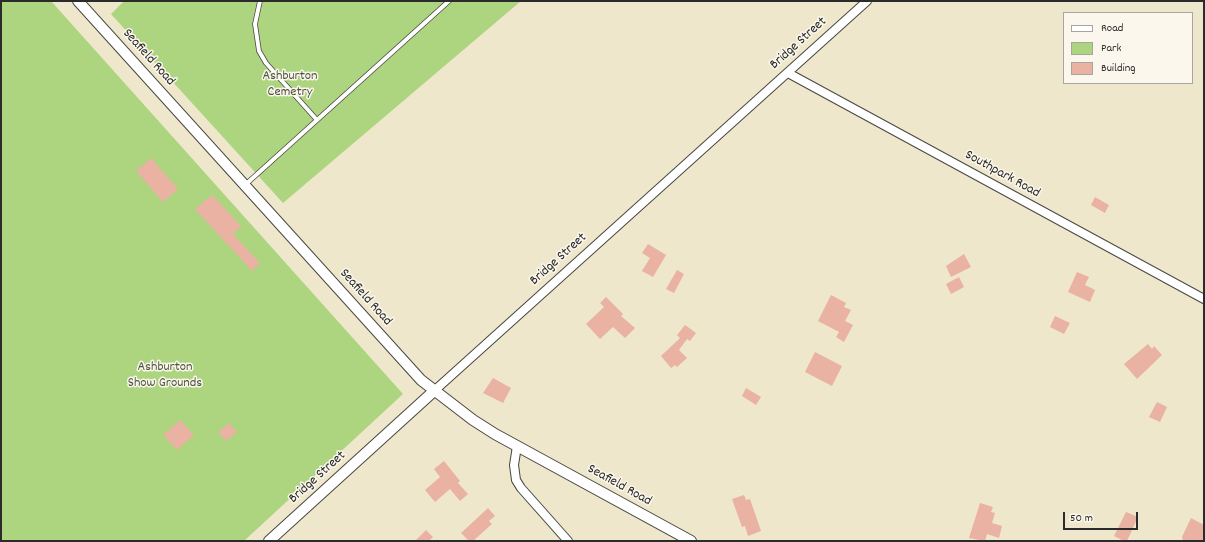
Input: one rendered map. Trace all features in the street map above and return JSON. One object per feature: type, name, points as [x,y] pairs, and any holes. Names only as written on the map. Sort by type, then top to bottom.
[{"type":"street","name":"Seafield Road","points":[[78,1],[410,370],[434,391],[473,420],[517,446],[691,541]]},
{"type":"street","name":"Bridge Street","points":[[269,541],[867,1]]},
{"type":"street","name":"Southpark Road","points":[[788,73],[1204,299]]},
{"type":"street","points":[[517,446],[514,465],[516,480],[521,488],[568,541]]},
{"type":"lane","points":[[260,1],[255,24],[259,51],[266,63],[317,120]]},
{"type":"lane","points":[[244,185],[449,1]]},
{"type":"green space","name":"Ashburton Show Grounds","points":[[1,1],[51,1],[403,394],[244,541],[1,541]]},
{"type":"green space","name":"Ashburton Cemetry","points":[[124,1],[521,1],[283,203],[111,14]]},
{"type":"building","points":[[151,158],[178,189],[163,202],[136,171]]},
{"type":"building","points":[[212,195],[241,226],[233,234],[260,263],[252,271],[195,209]]},
{"type":"building","points":[[1095,197],[1109,205],[1105,213],[1091,205]]},
{"type":"building","points":[[648,244],[666,255],[653,277],[642,271],[650,258],[642,253]]},
{"type":"building","points":[[964,254],[971,267],[951,277],[946,266]]},
{"type":"building","points":[[677,270],[684,274],[674,293],[666,289]]},
{"type":"building","points":[[1077,272],[1089,277],[1085,285],[1095,290],[1090,302],[1068,292]]},
{"type":"building","points":[[959,277],[964,287],[951,294],[946,284]]},
{"type":"building","points":[[831,295],[846,303],[844,307],[851,310],[845,321],[853,325],[844,342],[836,337],[839,332],[818,321]]},
{"type":"building","points":[[606,297],[623,314],[621,316],[635,328],[625,338],[613,327],[600,339],[586,324],[604,307],[600,303]]},
{"type":"building","points":[[1055,316],[1070,323],[1064,334],[1050,327]]},
{"type":"building","points":[[685,325],[696,333],[690,341],[687,339],[679,350],[687,358],[677,367],[675,365],[671,368],[661,356],[680,338],[677,335]]},
{"type":"building","points":[[1148,344],[1152,349],[1154,346],[1162,355],[1137,379],[1124,364]]},
{"type":"building","points":[[815,352],[842,366],[832,386],[805,372]]},
{"type":"building","points":[[493,378],[511,388],[503,403],[483,393]]},
{"type":"building","points":[[746,388],[761,397],[756,405],[742,396]]},
{"type":"building","points":[[1157,402],[1167,407],[1160,422],[1149,417]]},
{"type":"building","points":[[180,420],[194,435],[177,450],[163,435]]},
{"type":"building","points":[[229,423],[237,432],[226,441],[218,432]]},
{"type":"building","points":[[444,461],[460,481],[458,483],[468,494],[460,501],[450,489],[435,502],[425,490],[440,477],[434,469]]},
{"type":"building","points":[[744,495],[746,500],[750,499],[761,531],[748,536],[745,526],[742,527],[732,499]]},
{"type":"building","points":[[980,503],[993,507],[991,512],[995,513],[992,523],[1002,526],[999,538],[987,534],[985,541],[969,538]]},
{"type":"building","points":[[488,508],[495,516],[489,521],[492,524],[473,541],[469,541],[461,533]]},
{"type":"building","points":[[1126,512],[1138,517],[1127,541],[1124,541],[1114,536]]},
{"type":"building","points":[[1191,518],[1204,525],[1204,537],[1202,541],[1183,541],[1182,537]]},
{"type":"building","points":[[426,530],[433,537],[429,541],[415,541]]}]
